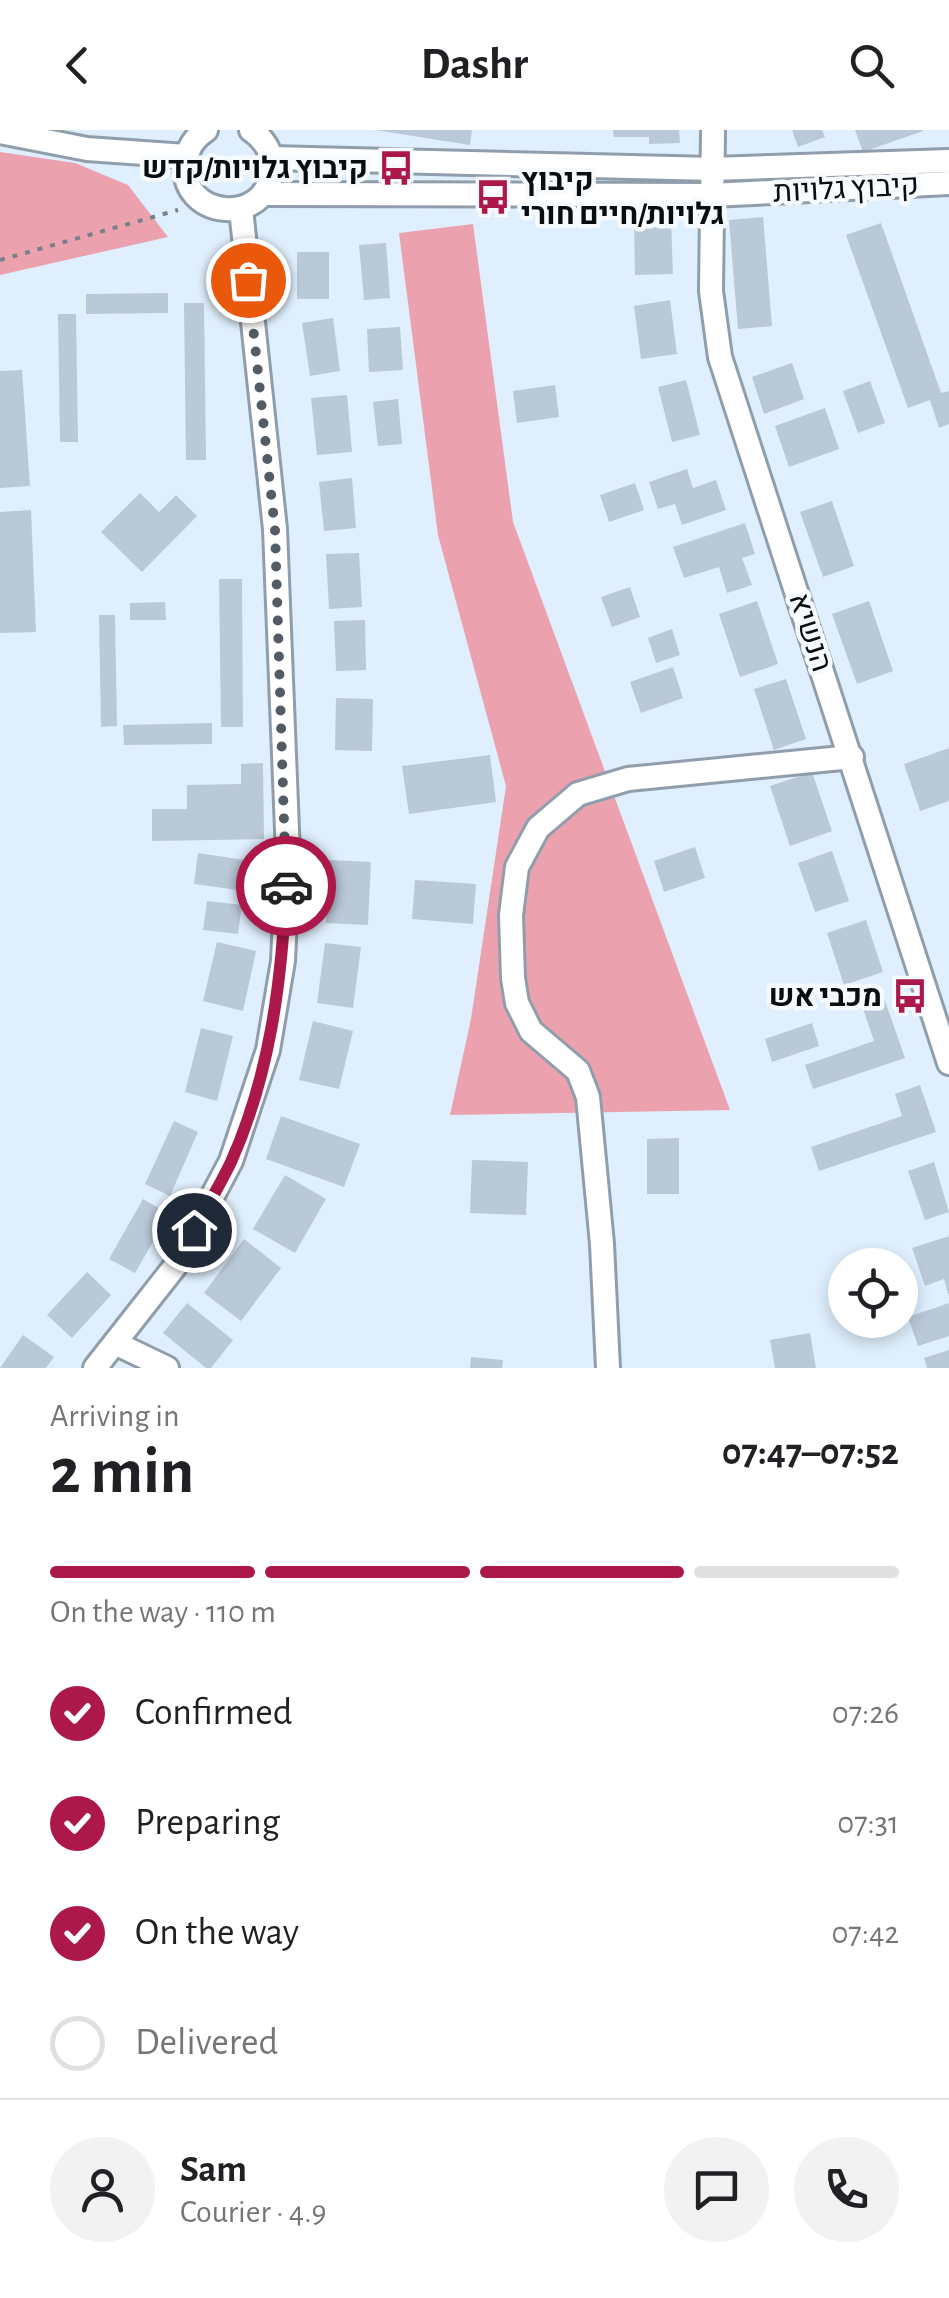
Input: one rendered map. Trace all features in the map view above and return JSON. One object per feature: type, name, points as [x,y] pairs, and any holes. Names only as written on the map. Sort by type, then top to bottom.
[{"type":"street","points":[[206,130],[191,144],[186,156],[187,182],[203,203],[215,209],[241,209],[263,194],[272,170],[271,158],[266,146],[250,130]]},
{"type":"street","name":"הנשיא","points":[[713,130],[711,291],[720,358],[949,1063]]},
{"type":"street","points":[[0,132],[87,149],[186,156]]},
{"type":"street","name":"קיבוץ גלויות","points":[[271,158],[712,169],[949,161]]},
{"type":"street","name":"קיבוץ גלויות","points":[[263,194],[712,195],[949,183]]},
{"type":"street","points":[[95,1368],[176,1265],[231,1161],[268,1050],[283,961],[288,855],[275,530],[241,209]]},
{"type":"street","points":[[608,1368],[602,1244],[588,1097],[578,1070],[531,1032],[517,1003],[512,978],[511,915],[517,867],[538,828],[578,794],[628,780],[852,756]]},
{"type":"street","points":[[114,1343],[167,1368]]},
{"type":"path","points":[[0,260],[203,203]]},
{"type":"shaded area","points":[[0,152],[75,163],[128,185],[168,237],[0,275]]},
{"type":"shaded area","points":[[473,224],[513,522],[730,1110],[450,1115],[471,1019],[506,786],[438,535],[399,233]]},
{"type":"building","points":[[375,130],[472,130],[470,145]]},
{"type":"building","points":[[613,130],[679,130],[680,143],[649,144],[649,137],[614,137]]},
{"type":"building","points":[[792,130],[822,130],[825,137],[798,147]]},
{"type":"building","points":[[855,130],[923,130],[923,131],[863,152]]},
{"type":"building","points":[[763,217],[772,326],[738,329],[729,220]]},
{"type":"building","points":[[671,221],[673,274],[635,275],[634,222]]},
{"type":"building","points":[[881,223],[941,393],[949,391],[949,424],[939,428],[930,400],[908,408],[846,235]]},
{"type":"building","points":[[386,243],[390,298],[364,300],[359,245]]},
{"type":"building","points":[[297,252],[329,252],[329,299],[297,299]]},
{"type":"building","points":[[168,293],[168,313],[86,314],[86,294]]},
{"type":"building","points":[[670,300],[677,354],[641,359],[634,306]]},
{"type":"building","points":[[184,303],[204,303],[206,460],[186,460]]},
{"type":"building","points":[[58,314],[76,314],[78,442],[60,442]]},
{"type":"building","points":[[333,318],[340,371],[310,376],[302,323]]},
{"type":"building","points":[[400,327],[403,370],[369,372],[367,329]]},
{"type":"building","points":[[792,363],[804,399],[764,414],[752,377]]},
{"type":"building","points":[[22,370],[30,486],[0,488],[0,371]]},
{"type":"building","points":[[686,380],[700,435],[672,442],[658,387]]},
{"type":"building","points":[[870,381],[885,423],[858,433],[843,391]]},
{"type":"building","points":[[555,385],[559,417],[517,423],[513,391]]},
{"type":"building","points":[[347,395],[352,452],[317,455],[311,398]]},
{"type":"building","points":[[398,399],[402,444],[378,446],[373,402]]},
{"type":"building","points":[[825,408],[839,449],[789,467],[775,426]]},
{"type":"building","points":[[687,469],[693,488],[716,480],[726,510],[682,525],[675,504],[658,509],[649,482]]},
{"type":"building","points":[[352,478],[356,528],[324,531],[319,482]]},
{"type":"building","points":[[635,483],[644,510],[609,522],[600,495]]},
{"type":"building","points":[[140,493],[159,512],[176,495],[197,516],[142,572],[101,532]]},
{"type":"building","points":[[832,501],[854,566],[823,577],[800,512]]},
{"type":"building","points":[[31,510],[36,632],[0,633],[0,512]]},
{"type":"building","points":[[745,523],[755,554],[742,558],[752,585],[727,593],[719,567],[684,578],[673,547]]},
{"type":"building","points":[[359,553],[362,607],[329,609],[326,554]]},
{"type":"building","points":[[219,579],[242,579],[243,727],[221,727]]},
{"type":"building","points":[[630,587],[640,617],[612,627],[601,597]]},
{"type":"building","points":[[757,601],[778,664],[740,677],[719,614]]},
{"type":"building","points":[[869,601],[893,671],[857,684],[832,614]]},
{"type":"building","points":[[165,602],[166,620],[130,620],[130,603]]},
{"type":"building","points":[[99,615],[115,615],[117,726],[101,727]]},
{"type":"building","points":[[365,620],[366,670],[336,671],[334,621]]},
{"type":"building","points":[[672,629],[680,655],[656,663],[648,638]]},
{"type":"building","points":[[673,667],[683,698],[641,713],[630,682]]},
{"type":"building","points":[[786,679],[806,739],[774,750],[754,689]]},
{"type":"building","points":[[336,698],[373,699],[372,751],[335,750]]},
{"type":"building","points":[[212,723],[212,744],[124,745],[123,725]]},
{"type":"building","points":[[949,748],[949,801],[920,811],[904,764]]},
{"type":"building","points":[[490,755],[496,802],[409,814],[402,766]]},
{"type":"building","points":[[263,763],[264,839],[152,841],[152,809],[187,809],[187,785],[241,784],[241,764]]},
{"type":"building","points":[[812,772],[832,831],[790,846],[770,786]]},
{"type":"building","points":[[695,847],[705,878],[664,892],[654,861]]},
{"type":"building","points":[[832,851],[849,901],[815,912],[798,863]]},
{"type":"building","points":[[198,853],[257,862],[252,892],[194,884]]},
{"type":"building","points":[[329,860],[371,862],[368,925],[326,923]]},
{"type":"building","points":[[415,880],[476,884],[473,924],[412,919]]},
{"type":"building","points":[[207,901],[242,905],[238,934],[203,930]]},
{"type":"building","points":[[866,920],[883,972],[844,985],[827,933]]},
{"type":"building","points":[[217,942],[256,951],[243,1011],[203,1001]]},
{"type":"building","points":[[325,943],[361,947],[353,1008],[317,1003]]},
{"type":"building","points":[[883,995],[905,1058],[813,1089],[805,1065],[874,1041],[861,1003]]},
{"type":"building","points":[[313,1021],[353,1031],[339,1089],[299,1080]]},
{"type":"building","points":[[812,1023],[819,1046],[772,1062],[765,1039]]},
{"type":"building","points":[[201,1028],[233,1036],[217,1101],[185,1092]]},
{"type":"building","points":[[920,1085],[936,1132],[819,1171],[811,1147],[902,1116],[895,1094]]},
{"type":"building","points":[[281,1116],[360,1144],[344,1187],[266,1159]]},
{"type":"building","points":[[174,1121],[198,1132],[170,1196],[145,1184]]},
{"type":"building","points":[[679,1138],[679,1194],[647,1194],[647,1139]]},
{"type":"building","points":[[472,1160],[528,1162],[526,1215],[470,1213]]},
{"type":"building","points":[[934,1162],[949,1212],[925,1220],[908,1171]]},
{"type":"building","points":[[285,1175],[326,1199],[295,1253],[253,1229]]},
{"type":"building","points":[[143,1199],[169,1214],[135,1273],[109,1259]]},
{"type":"building","points":[[949,1236],[949,1294],[944,1279],[925,1286],[918,1266],[918,1248],[912,1248]]},
{"type":"building","points":[[244,1239],[281,1268],[241,1321],[204,1293]]},
{"type":"building","points":[[87,1272],[111,1295],[72,1338],[47,1315]]},
{"type":"building","points":[[187,1303],[233,1340],[211,1368],[163,1333]]},
{"type":"building","points":[[949,1303],[949,1336],[918,1346],[918,1314]]},
{"type":"building","points":[[810,1333],[816,1368],[775,1368],[770,1340]]},
{"type":"building","points":[[23,1335],[54,1357],[46,1368],[0,1368]]},
{"type":"building","points":[[949,1350],[949,1368],[927,1368],[924,1358]]},
{"type":"building","points":[[471,1357],[503,1360],[502,1368],[470,1368]]},
{"type":"way so far","points":[[248,280],[275,530],[286,886]]},
{"type":"place","name":"קיבוץ גלויות/קדש","points":[[396,168]]},
{"type":"place","name":"קיבוץ גלויות/חיים חורי","points":[[493,197]]},
{"type":"place","name":"מכבי אש","points":[[910,996]]},
{"type":"route","points":[[194,1230],[231,1161],[268,1050],[283,961],[286,886]]}]
